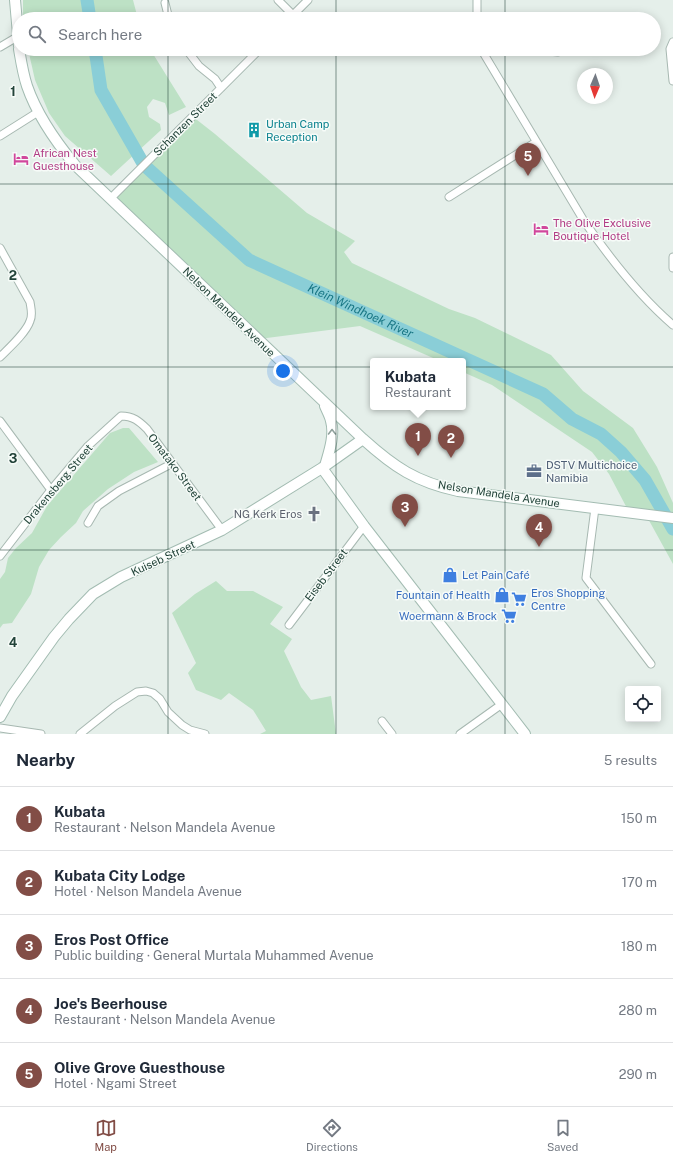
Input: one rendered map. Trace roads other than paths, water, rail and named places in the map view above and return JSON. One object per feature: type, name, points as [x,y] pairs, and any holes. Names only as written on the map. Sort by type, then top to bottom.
[{"type":"main road","name":"Nelson Mandela Avenue","points":[[15,0],[16,12]]},
{"type":"main road","name":"Nelson Mandela Avenue","points":[[21,56],[27,86],[38,112],[63,150],[80,170],[379,454],[406,472],[425,482],[458,491],[673,518]]},
{"type":"main road","points":[[322,400],[332,421],[332,440],[324,467],[364,526],[525,734]]},
{"type":"main road","name":"Kuiseb Street","points":[[0,717],[12,696],[54,637],[93,594],[121,577],[222,530],[324,467],[363,439]]},
{"type":"street","points":[[278,0],[287,12]]},
{"type":"street","points":[[296,12],[308,0]]},
{"type":"street","points":[[477,0],[477,12]]},
{"type":"street","points":[[165,3],[167,12]]},
{"type":"street","points":[[673,42],[670,49],[670,54],[673,81]]},
{"type":"street","points":[[0,47],[12,45]]},
{"type":"street","points":[[191,56],[199,66],[215,79],[221,88]]},
{"type":"street","name":"Schanzen Street","points":[[110,199],[253,56]]},
{"type":"street","points":[[485,56],[594,236],[631,282],[673,325]]},
{"type":"street","points":[[0,136],[38,112]]},
{"type":"street","points":[[449,197],[536,142]]},
{"type":"street","points":[[0,248],[30,302],[32,312],[31,320],[27,327],[0,357]]},
{"type":"street","points":[[673,257],[673,268]]},
{"type":"street","name":"Omatako Street","points":[[121,416],[129,416],[140,421],[222,530]]},
{"type":"street","name":"Drakensberg Street","points":[[0,556],[50,490],[88,446],[121,416]]},
{"type":"street","points":[[0,421],[50,490]]},
{"type":"street","points":[[88,524],[98,506],[119,490],[173,463]]},
{"type":"street","points":[[595,508],[586,578],[651,664]]},
{"type":"street","name":"Eiseb Street","points":[[289,625],[364,526]]},
{"type":"street","points":[[80,734],[97,722],[115,706],[137,692],[146,691],[152,692],[160,699],[168,712],[182,725],[190,730],[205,734]]},
{"type":"street","points":[[460,734],[502,704]]},
{"type":"street","points":[[382,721],[392,734]]},
{"type":"street","points":[[0,728],[41,734]]},
{"type":"waterway","name":"Klein Windhoek River","points":[[87,0],[89,12]]},
{"type":"waterway","name":"Klein Windhoek River","points":[[96,56],[101,90],[144,165],[249,260],[464,358]]},
{"type":"waterway","name":"Klein Windhoek River","points":[[466,359],[543,394],[572,419],[601,434],[621,452],[645,480],[673,529]]},
{"type":"place","name":"Urban Camp Reception","points":[[254,130]]},
{"type":"place","name":"African Nest Guesthouse","points":[[21,159]]},
{"type":"place","name":"Olive Grove Guesthouse","points":[[528,176]]},
{"type":"place","name":"The Olive Exclusive Boutique Hotel","points":[[541,229]]},
{"type":"place","name":"Kubata","points":[[418,456]]},
{"type":"place","name":"Kubata City Lodge","points":[[451,458]]},
{"type":"place","name":"DSTV Multichoice Namibia","points":[[534,471]]},
{"type":"place","name":"NG Kerk Eros","points":[[314,514]]},
{"type":"place","name":"Eros Post Office","points":[[405,527]]},
{"type":"place","name":"Joe's Beerhouse","points":[[539,547]]},
{"type":"place","name":"Let Pain Café","points":[[450,575]]},
{"type":"place","name":"Fountain of Health","points":[[502,595]]},
{"type":"place","name":"Eros Shopping Centre","points":[[519,599]]},
{"type":"place","name":"Woermann & Brock","points":[[509,616]]}]
